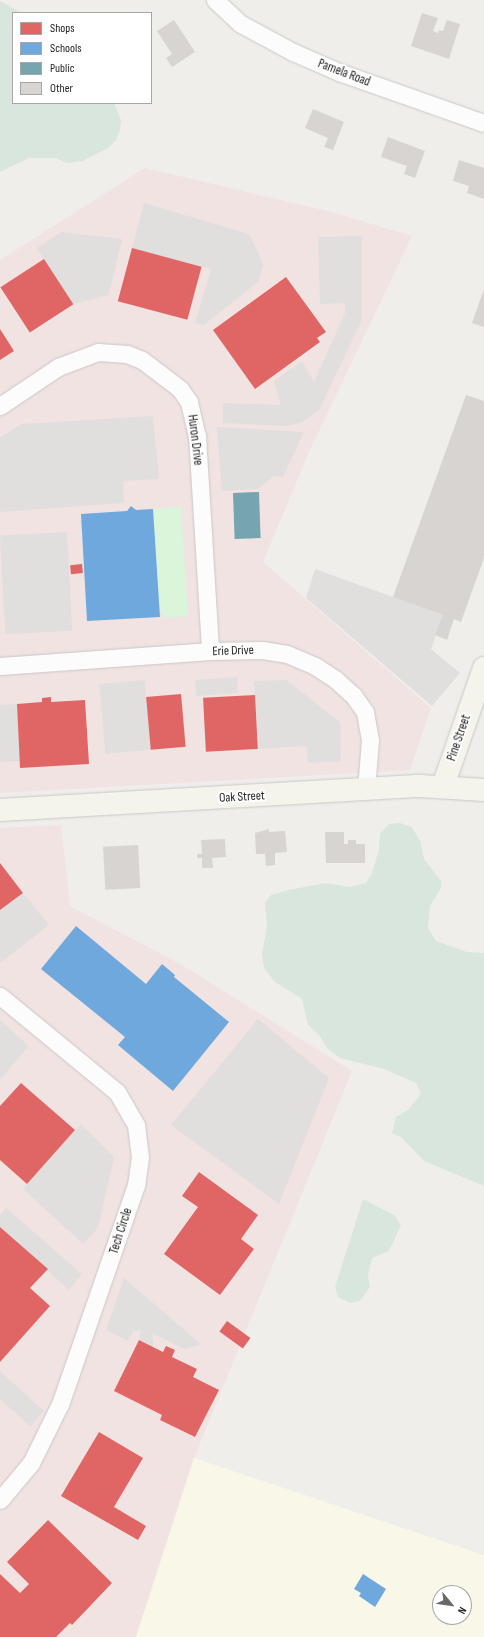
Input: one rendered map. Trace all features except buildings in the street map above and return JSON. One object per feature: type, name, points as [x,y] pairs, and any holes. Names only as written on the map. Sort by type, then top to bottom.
[{"type":"main road","name":"Pine Street","points":[[442,786],[484,668]]},
{"type":"main road","name":"Oak Street","points":[[0,810],[442,786],[484,790]]},
{"type":"street","name":"Pamela Road","points":[[215,0],[228,13],[257,34],[293,52],[353,77],[484,124]]},
{"type":"street","name":"Huron Drive","points":[[0,406],[58,367],[98,352],[127,354],[142,360],[180,389],[189,402],[197,436],[210,651]]},
{"type":"street","name":"Erie Drive","points":[[0,666],[210,651],[262,650],[287,654],[315,666],[345,687],[362,707],[369,721],[370,751],[366,790]]},
{"type":"street","name":"Tech Circle","points":[[0,996],[117,1092],[136,1125],[140,1157],[136,1185],[60,1404],[31,1463],[0,1500]]},
{"type":"shaded area","points":[[0,1],[20,12],[12,12],[12,104],[114,104],[121,120],[120,130],[116,140],[108,148],[83,161],[68,163],[55,158],[29,158],[0,172]]},
{"type":"shaded area","points":[[145,168],[332,212],[412,236],[309,452],[263,562],[431,708],[410,770],[0,793],[0,260]]},
{"type":"shaded area","points":[[144,203],[249,234],[263,263],[259,281],[204,325],[195,323],[211,269],[132,248]]},
{"type":"shaded area","points":[[62,232],[122,239],[109,295],[73,304],[37,248]]},
{"type":"shaded area","points":[[362,236],[362,320],[319,410],[303,422],[286,426],[223,423],[223,403],[281,405],[274,381],[302,361],[314,382],[345,313],[345,303],[320,304],[318,237]]},
{"type":"shaded area","points":[[153,416],[159,479],[123,481],[124,503],[0,512],[0,437],[22,424]]},
{"type":"shaded area","points":[[217,427],[304,432],[283,477],[274,476],[258,489],[222,491]]},
{"type":"shaded area","points":[[67,532],[72,631],[5,634],[0,536]]},
{"type":"shaded area","points":[[315,569],[443,615],[431,649],[460,673],[432,706],[306,598]]},
{"type":"shaded area","points":[[237,677],[238,693],[196,696],[195,680]]},
{"type":"shaded area","points":[[145,680],[151,750],[105,754],[99,684]]},
{"type":"shaded area","points":[[286,680],[340,722],[341,761],[308,763],[307,746],[258,749],[254,681]]},
{"type":"shaded area","points":[[17,704],[20,761],[0,762],[0,705]]},
{"type":"shaded area","points":[[400,823],[412,827],[420,841],[424,859],[441,881],[441,888],[430,906],[428,928],[436,941],[467,952],[484,953],[484,1186],[424,1161],[402,1138],[392,1133],[396,1117],[408,1110],[421,1094],[416,1083],[384,1069],[340,1058],[327,1048],[319,1035],[308,1025],[302,999],[275,982],[264,968],[262,954],[267,926],[265,902],[271,895],[325,883],[350,887],[366,883],[372,873],[379,850],[380,834],[389,824]]},
{"type":"shaded area","points":[[61,825],[70,906],[182,965],[352,1071],[194,1458],[136,1637],[0,1637],[0,828]]},
{"type":"shaded area","points":[[23,893],[49,925],[0,963],[0,910]]},
{"type":"shaded area","points":[[258,1019],[329,1078],[279,1204],[171,1125]]},
{"type":"shaded area","points":[[0,1020],[29,1046],[0,1080]]},
{"type":"shaded area","points":[[81,1124],[114,1157],[98,1228],[83,1244],[23,1189]]},
{"type":"shaded area","points":[[363,1199],[394,1215],[401,1225],[389,1251],[372,1258],[368,1275],[370,1287],[360,1301],[350,1303],[338,1297],[335,1287]]},
{"type":"shaded area","points":[[6,1208],[82,1274],[69,1290],[0,1227],[0,1215]]},
{"type":"shaded area","points":[[124,1278],[201,1344],[185,1349],[153,1334],[153,1347],[140,1340],[140,1328],[137,1332],[134,1330],[128,1341],[106,1330]]},
{"type":"shaded area","points":[[0,1371],[44,1411],[30,1426],[0,1399]]},
{"type":"shaded area","points":[[194,1458],[484,1555],[484,1637],[136,1637]]},
{"type":"green space","points":[[181,507],[188,616],[163,618],[162,611],[159,611],[153,509]]}]
